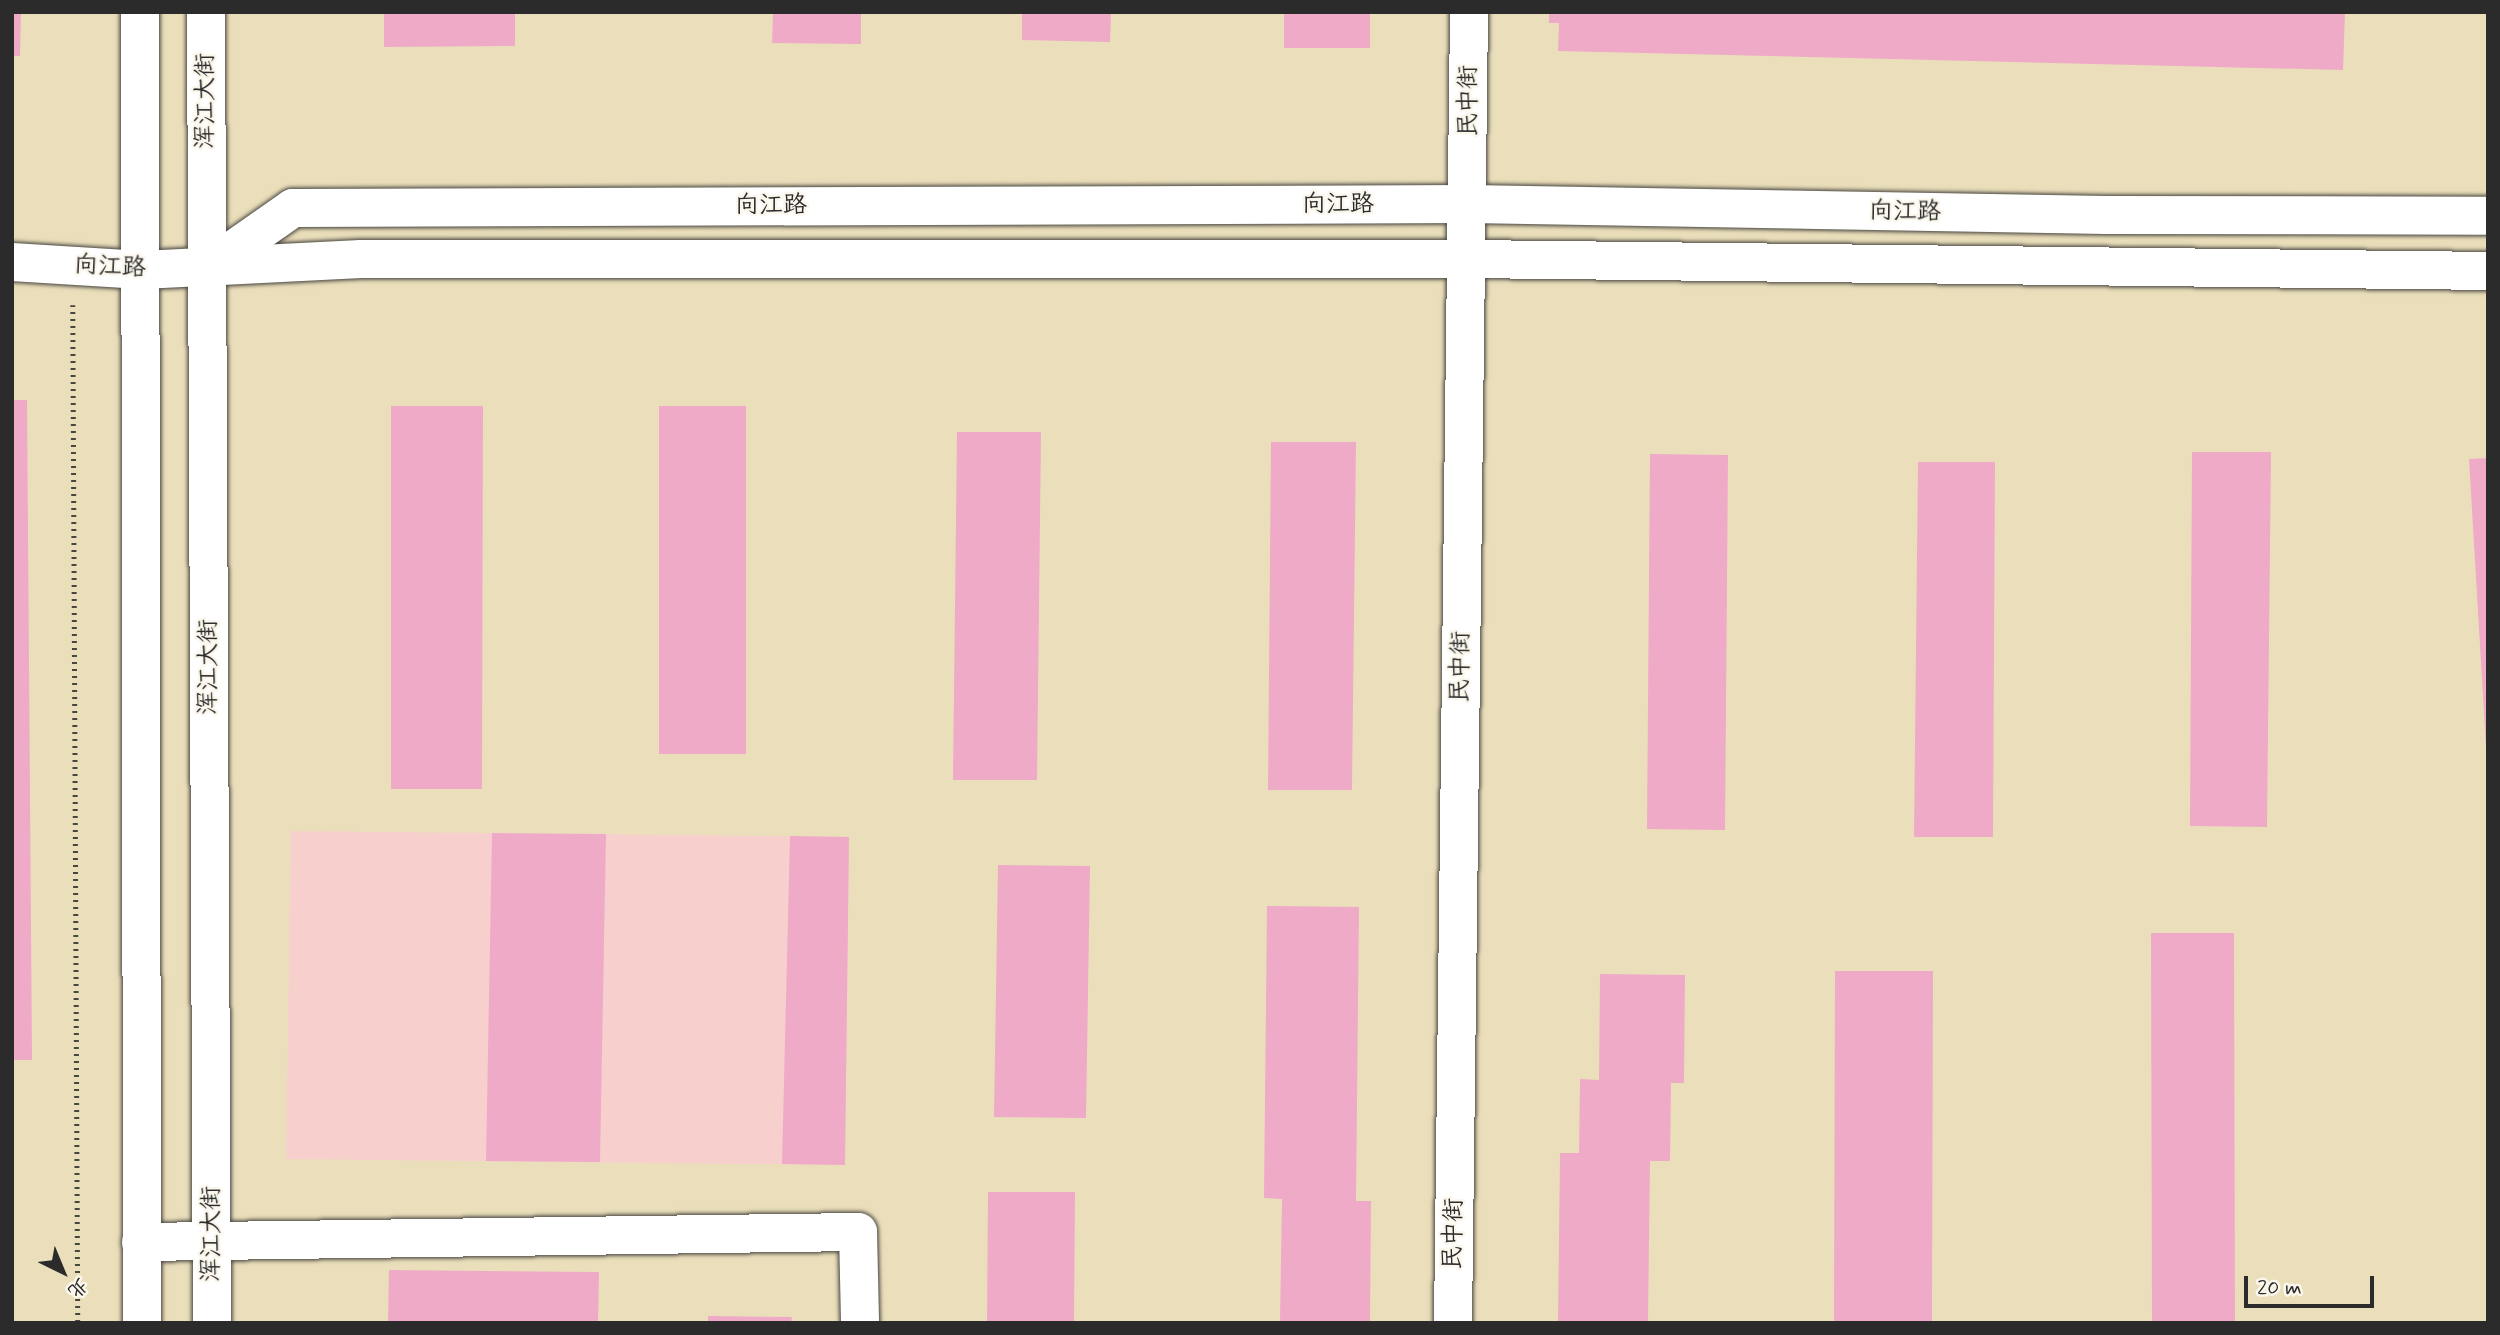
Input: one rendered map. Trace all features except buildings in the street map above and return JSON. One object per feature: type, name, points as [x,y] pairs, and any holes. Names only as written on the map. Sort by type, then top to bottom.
[{"type":"main road","points":[[140,12],[142,1323]]},
{"type":"main road","name":"浑江大街","points":[[206,12],[212,1323]]},
{"type":"main road","name":"民中街","points":[[1452,1323],[1469,204],[1469,12]]},
{"type":"main road","name":"向江路","points":[[207,268],[293,208],[1469,204],[2106,215],[2488,216]]},
{"type":"main road","name":"向江路","points":[[12,262],[142,270],[361,259],[1467,259],[2488,271]]},
{"type":"main road","points":[[141,1242],[858,1232],[860,1323]]},
{"type":"path","points":[[73,266],[78,1323]]},
{"type":"shaded area","points":[[291,831],[849,837],[845,1165],[286,1159]]}]
